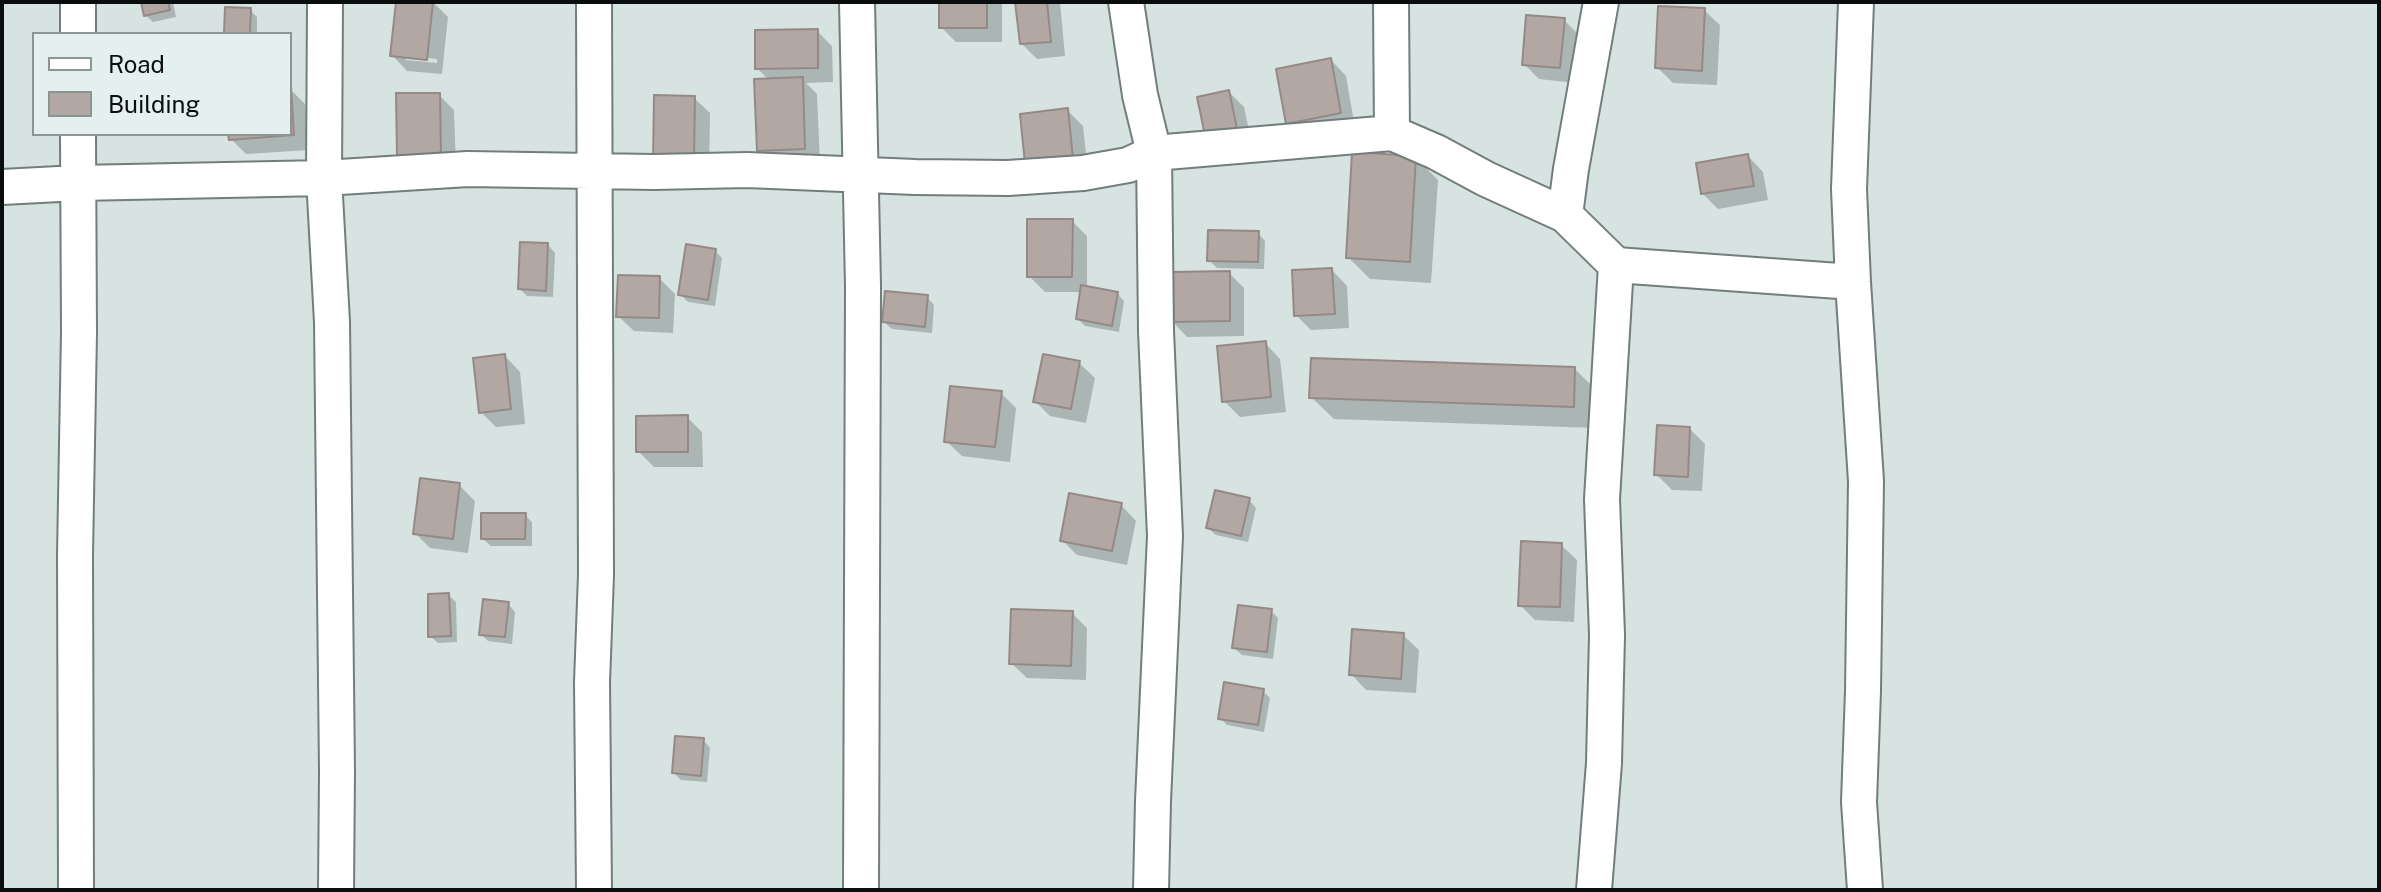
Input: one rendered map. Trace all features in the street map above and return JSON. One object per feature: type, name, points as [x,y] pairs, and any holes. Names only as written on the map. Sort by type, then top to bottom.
[{"type":"street","points":[[78,2],[78,32]]},
{"type":"street","points":[[325,2],[324,178],[332,322],[336,890]]},
{"type":"street","points":[[594,2],[594,890]]},
{"type":"street","points":[[857,2],[863,286],[861,890]]},
{"type":"street","points":[[1126,2],[1140,95],[1154,153],[1156,331],[1165,536],[1151,890]]},
{"type":"street","points":[[1391,2],[1392,133]]},
{"type":"street","points":[[1565,215],[1601,2]]},
{"type":"street","points":[[1856,2],[1849,189],[1866,481],[1859,802],[1865,890]]},
{"type":"street","points":[[2,187],[324,178],[468,169],[747,170],[1008,178],[1083,173],[1128,165],[1154,153],[1392,133],[1565,215],[1616,265],[1853,282]]},
{"type":"street","points":[[76,890],[78,136]]},
{"type":"street","points":[[1594,890],[1604,763],[1607,635],[1602,499],[1616,265]]},
{"type":"building","points":[[141,2],[168,2],[170,10],[144,16]]},
{"type":"building","points":[[396,2],[433,2],[427,60],[390,56]]},
{"type":"building","points":[[939,2],[987,2],[987,28],[939,28]]},
{"type":"building","points":[[1015,2],[1047,2],[1051,42],[1020,44]]},
{"type":"building","points":[[1658,6],[1705,8],[1702,71],[1655,68]]},
{"type":"building","points":[[225,7],[251,8],[250,32],[224,32]]},
{"type":"building","points":[[1526,15],[1565,18],[1560,68],[1522,65]]},
{"type":"building","points":[[818,29],[818,68],[755,69],[755,30]]},
{"type":"building","points":[[1331,58],[1341,113],[1286,124],[1276,69]]},
{"type":"building","points":[[803,77],[805,149],[757,151],[754,79]]},
{"type":"building","points":[[1229,90],[1239,138],[1207,145],[1197,97]]},
{"type":"building","points":[[396,93],[440,93],[441,155],[397,156]]},
{"type":"building","points":[[654,95],[695,96],[694,163],[653,162]]},
{"type":"building","points":[[1068,108],[1073,159],[1025,164],[1020,114]]},
{"type":"building","points":[[228,136],[281,136],[229,140]]},
{"type":"building","points":[[1352,152],[1416,156],[1410,262],[1346,258]]},
{"type":"building","points":[[1748,154],[1754,186],[1701,194],[1696,163]]},
{"type":"building","points":[[1027,219],[1073,219],[1072,277],[1027,277]]},
{"type":"building","points":[[1208,230],[1259,231],[1258,262],[1207,261]]},
{"type":"building","points":[[520,242],[548,243],[546,291],[518,289]]},
{"type":"building","points":[[686,244],[716,249],[708,300],[678,295]]},
{"type":"building","points":[[1332,268],[1335,314],[1294,316],[1292,270]]},
{"type":"building","points":[[1230,271],[1230,321],[1170,322],[1170,272]]},
{"type":"building","points":[[618,275],[660,276],[659,318],[616,317]]},
{"type":"building","points":[[1081,285],[1118,292],[1112,326],[1076,319]]},
{"type":"building","points":[[885,291],[928,295],[925,327],[882,322]]},
{"type":"building","points":[[1266,341],[1271,397],[1222,402],[1217,346]]},
{"type":"building","points":[[505,354],[511,409],[479,413],[473,358]]},
{"type":"building","points":[[1043,354],[1080,361],[1071,409],[1033,402]]},
{"type":"building","points":[[1311,358],[1575,367],[1574,407],[1309,398]]},
{"type":"building","points":[[950,386],[1002,391],[995,447],[944,442]]},
{"type":"building","points":[[688,415],[688,452],[636,452],[636,416]]},
{"type":"building","points":[[1657,425],[1690,427],[1688,477],[1654,475]]},
{"type":"building","points":[[420,478],[460,483],[453,539],[413,534]]},
{"type":"building","points":[[1215,490],[1250,498],[1241,536],[1206,528]]},
{"type":"building","points":[[1069,493],[1122,503],[1112,551],[1060,541]]},
{"type":"building","points":[[481,513],[526,513],[525,539],[481,539]]},
{"type":"building","points":[[1521,541],[1562,543],[1560,607],[1518,606]]},
{"type":"building","points":[[449,593],[451,636],[428,637],[428,594]]},
{"type":"building","points":[[483,599],[509,602],[505,637],[479,635]]},
{"type":"building","points":[[1238,605],[1272,609],[1267,652],[1232,648]]},
{"type":"building","points":[[1011,609],[1073,611],[1071,666],[1009,664]]},
{"type":"building","points":[[1352,629],[1404,633],[1401,679],[1349,675]]},
{"type":"building","points":[[1224,682],[1264,689],[1258,725],[1218,719]]},
{"type":"building","points":[[675,736],[704,738],[701,776],[672,773]]}]
